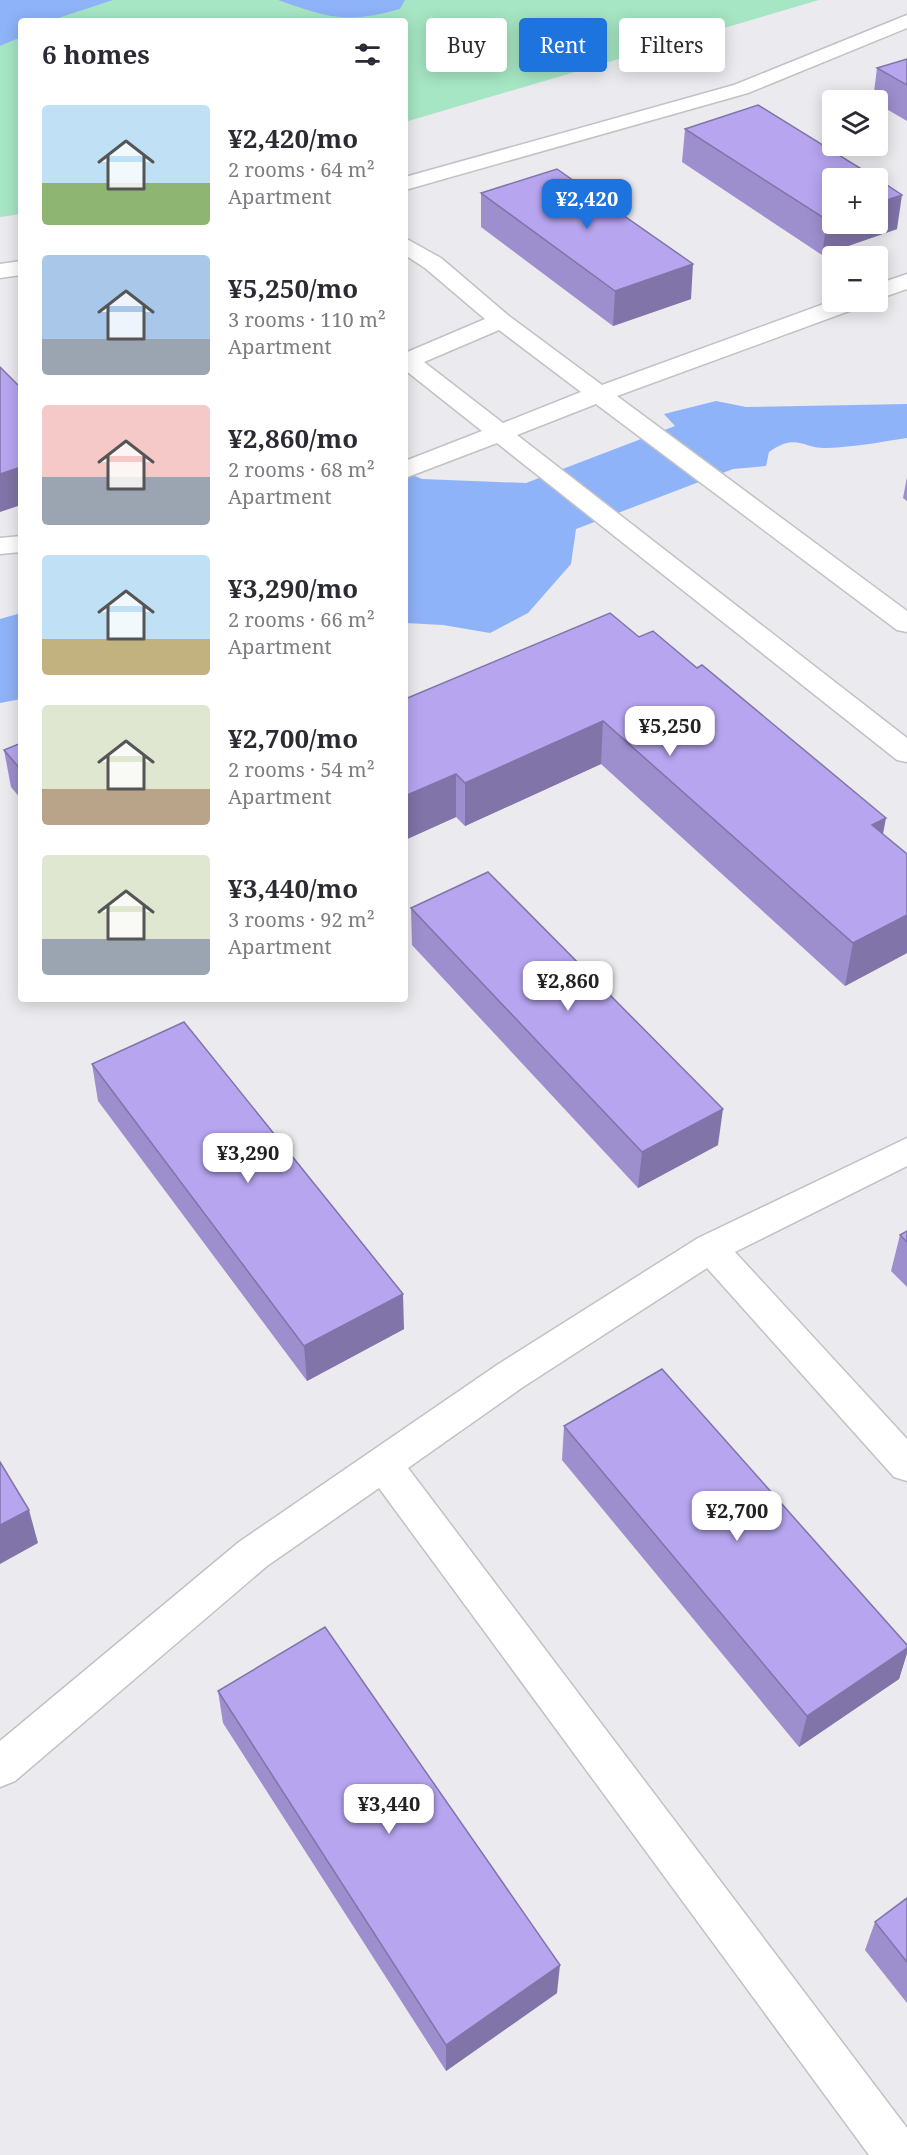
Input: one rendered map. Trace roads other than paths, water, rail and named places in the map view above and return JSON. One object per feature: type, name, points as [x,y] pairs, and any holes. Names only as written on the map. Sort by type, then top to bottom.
[{"type":"street","points":[[408,183],[741,89],[907,21]]},
{"type":"street","points":[[408,247],[433,263],[501,321],[907,624]]},
{"type":"street","points":[[0,271],[18,268]]},
{"type":"street","points":[[888,288],[907,281]]},
{"type":"street","points":[[409,469],[511,441],[827,312]]},
{"type":"street","points":[[408,360],[501,321]]},
{"type":"street","points":[[408,363],[907,753]]},
{"type":"street","points":[[0,546],[18,544]]},
{"type":"street","points":[[0,1767],[253,1554],[510,1376],[710,1248],[907,1151]]},
{"type":"street","points":[[710,1248],[907,1465]]},
{"type":"street","points":[[383,1464],[898,2155]]},
{"type":"water","points":[[0,0],[113,0],[58,18],[18,18],[18,38],[0,46]]},
{"type":"water","points":[[278,0],[405,0],[400,9],[382,14],[338,17]]},
{"type":"water","points":[[716,401],[746,407],[907,404],[907,438],[827,448],[793,442],[786,443],[769,452],[766,466],[733,469],[576,529],[571,564],[528,613],[490,633],[443,625],[408,623],[408,473],[422,479],[526,483],[675,426],[664,414]]},
{"type":"water","points":[[18,614],[18,700],[0,703],[0,619]]}]
